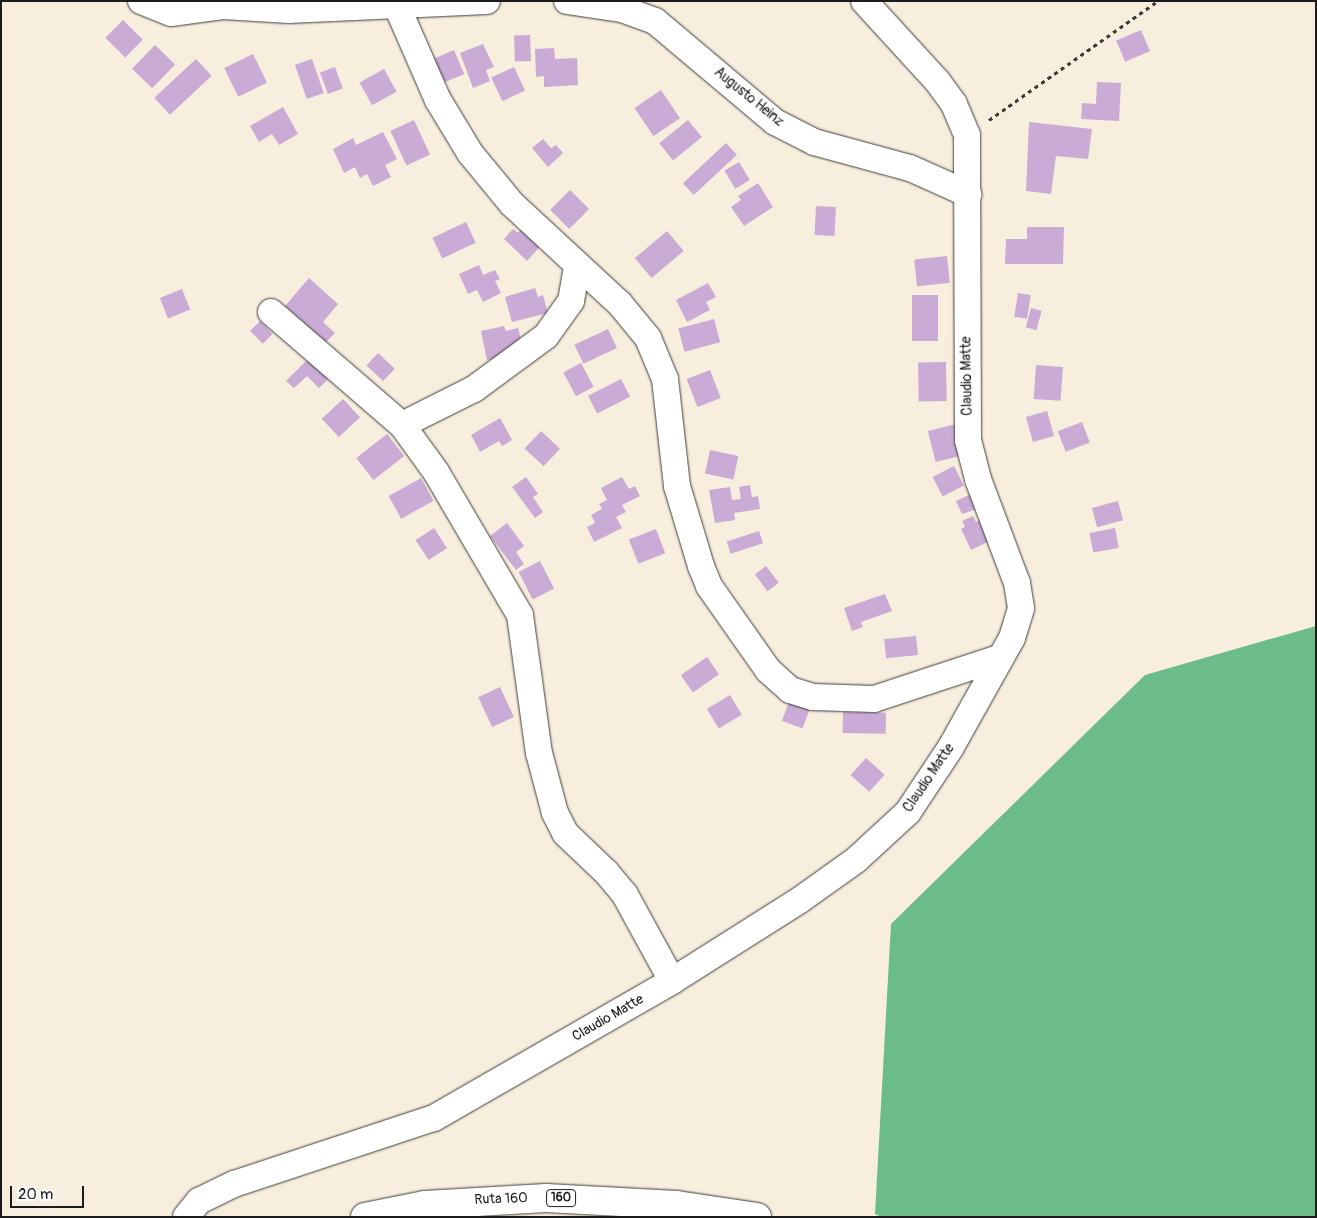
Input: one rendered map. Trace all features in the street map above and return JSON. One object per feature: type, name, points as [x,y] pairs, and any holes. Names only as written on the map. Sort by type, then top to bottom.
[{"type":"main road","name":"Ruta 160","points":[[365,1217],[425,1205],[546,1198],[677,1204],[757,1217]]},
{"type":"street","points":[[141,1],[171,13],[223,6],[289,10],[487,1]]},
{"type":"street","name":"Augusto Heinz","points":[[567,1],[622,9],[655,21],[775,122],[814,142],[910,168],[968,194]]},
{"type":"street","name":"Claudio Matte","points":[[186,1217],[200,1201],[234,1184],[434,1118],[672,981],[824,883],[856,860],[908,812],[951,747],[999,658],[1012,638],[1022,608],[1017,583],[978,479],[968,440],[965,319],[968,194],[967,135],[954,104],[937,81],[864,1]]},
{"type":"street","points":[[396,4],[438,100],[470,153],[512,204],[577,267],[620,304],[648,338],[666,380],[677,486],[704,573],[709,586],[768,670],[790,690],[813,697],[874,699],[999,658]]},
{"type":"street","points":[[402,425],[474,389],[546,336],[571,302],[577,267]]},
{"type":"street","points":[[271,312],[402,425],[436,472],[520,615],[539,753],[555,813],[565,833],[606,872],[625,895],[672,981]]},
{"type":"path","points":[[967,135],[1158,1]]},
{"type":"green space","points":[[1316,626],[1316,1217],[881,1217],[875,1214],[891,924],[1145,675]]},
{"type":"building","points":[[123,20],[143,40],[125,57],[105,38]]},
{"type":"building","points":[[1141,30],[1150,51],[1125,62],[1116,41]]},
{"type":"building","points":[[530,35],[531,61],[515,62],[514,36]]},
{"type":"building","points":[[483,44],[494,67],[486,70],[490,81],[473,88],[460,53]]},
{"type":"building","points":[[155,45],[175,64],[152,88],[132,69]]},
{"type":"building","points":[[554,48],[555,59],[577,58],[578,85],[544,87],[544,76],[536,77],[535,49]]},
{"type":"building","points":[[454,50],[464,74],[442,83],[432,59]]},
{"type":"building","points":[[253,54],[267,83],[238,97],[224,68]]},
{"type":"building","points":[[196,59],[212,76],[170,115],[154,98]]},
{"type":"building","points":[[312,59],[324,93],[307,99],[295,65]]},
{"type":"building","points":[[335,67],[343,89],[328,94],[320,72]]},
{"type":"building","points":[[514,67],[525,91],[502,101],[491,78]]},
{"type":"building","points":[[384,69],[397,92],[372,105],[360,83]]},
{"type":"building","points":[[1097,82],[1121,83],[1119,121],[1081,119],[1082,103],[1096,104]]},
{"type":"building","points":[[661,90],[680,118],[653,136],[634,108]]},
{"type":"building","points":[[283,107],[298,134],[279,145],[272,134],[259,142],[250,126]]},
{"type":"building","points":[[414,120],[430,154],[406,165],[390,131]]},
{"type":"building","points":[[688,120],[702,137],[673,160],[659,143]]},
{"type":"building","points":[[1029,122],[1092,129],[1088,159],[1056,156],[1051,194],[1026,191]]},
{"type":"building","points":[[383,132],[397,159],[385,165],[391,177],[373,186],[367,174],[360,178],[355,167],[344,173],[333,149],[353,138],[356,145]]},
{"type":"building","points":[[543,139],[551,148],[556,145],[563,153],[548,167],[532,148]]},
{"type":"building","points":[[726,143],[737,155],[694,195],[683,183]]},
{"type":"building","points":[[739,162],[750,180],[735,189],[724,171]]},
{"type":"building","points":[[758,183],[773,207],[744,226],[731,207],[741,200],[738,196]]},
{"type":"building","points":[[570,190],[589,209],[569,229],[550,210]]},
{"type":"building","points":[[816,206],[836,207],[834,236],[814,235]]},
{"type":"building","points":[[466,222],[476,243],[442,258],[432,238]]},
{"type":"building","points":[[526,224],[544,242],[527,261],[504,239],[513,229],[518,233]]},
{"type":"building","points":[[1027,227],[1064,227],[1063,264],[1005,264],[1006,239],[1027,239]]},
{"type":"building","points":[[667,231],[684,251],[652,278],[635,258]]},
{"type":"building","points":[[947,256],[950,283],[917,286],[914,259]]},
{"type":"building","points":[[479,265],[483,275],[495,270],[500,279],[495,281],[501,293],[483,302],[477,290],[468,294],[459,274]]},
{"type":"building","points":[[309,278],[338,304],[323,322],[335,333],[326,342],[285,306]]},
{"type":"building","points":[[708,283],[716,297],[706,302],[710,310],[687,322],[676,300]]},
{"type":"building","points":[[535,288],[538,297],[543,295],[548,313],[512,322],[505,297]]},
{"type":"building","points":[[182,289],[190,309],[168,318],[160,298]]},
{"type":"building","points":[[1018,293],[1031,295],[1027,319],[1014,317]]},
{"type":"building","points":[[912,295],[938,295],[938,341],[912,341]]},
{"type":"building","points":[[1031,308],[1042,311],[1036,330],[1026,327]]},
{"type":"building","points":[[714,319],[720,342],[684,352],[678,329]]},
{"type":"building","points":[[260,321],[273,334],[263,344],[250,331]]},
{"type":"building","points":[[504,326],[506,331],[518,328],[522,344],[514,355],[487,360],[481,331]]},
{"type":"building","points":[[608,329],[617,348],[583,364],[574,345]]},
{"type":"building","points":[[378,353],[395,369],[383,381],[366,365]]},
{"type":"building","points":[[308,359],[328,379],[319,388],[307,376],[294,388],[286,381]]},
{"type":"building","points":[[918,362],[946,362],[947,401],[919,401]]},
{"type":"building","points":[[581,363],[594,387],[576,396],[563,372]]},
{"type":"building","points":[[1036,365],[1063,367],[1061,401],[1034,399]]},
{"type":"building","points":[[710,370],[721,398],[697,407],[687,379]]},
{"type":"building","points":[[621,379],[630,397],[597,414],[588,396]]},
{"type":"building","points":[[343,399],[360,417],[339,437],[322,419]]},
{"type":"building","points":[[1047,411],[1054,436],[1033,442],[1026,417]]},
{"type":"building","points":[[500,418],[512,440],[502,446],[499,441],[480,452],[471,435]]},
{"type":"building","points":[[1082,422],[1090,443],[1066,452],[1058,431]]},
{"type":"building","points":[[956,424],[964,455],[936,462],[928,431]]},
{"type":"building","points":[[541,431],[560,449],[544,466],[525,449]]},
{"type":"building","points":[[387,434],[404,456],[374,480],[356,458]]},
{"type":"building","points":[[710,450],[738,456],[733,480],[705,473]]},
{"type":"building","points":[[954,466],[964,486],[943,496],[933,477]]},
{"type":"building","points":[[526,477],[538,494],[533,497],[543,512],[535,518],[512,487]]},
{"type":"building","points":[[622,477],[629,489],[635,486],[640,496],[622,505],[626,512],[616,517],[622,528],[594,542],[587,527],[595,523],[591,515],[602,509],[599,504],[607,500],[601,488]]},
{"type":"building","points":[[421,478],[434,501],[401,519],[389,496]]},
{"type":"building","points":[[750,485],[752,497],[758,496],[760,509],[734,513],[735,520],[715,523],[709,490],[730,487],[732,500],[741,499],[739,487]]},
{"type":"building","points":[[971,494],[977,509],[962,514],[956,501]]},
{"type":"building","points":[[1118,501],[1123,520],[1097,527],[1092,508]]},
{"type":"building","points":[[973,516],[976,522],[980,520],[990,541],[971,550],[961,529],[965,527],[962,521]]},
{"type":"building","points":[[507,523],[524,546],[516,552],[524,564],[516,570],[490,536]]},
{"type":"building","points":[[434,528],[447,548],[429,560],[416,540]]},
{"type":"building","points":[[1115,528],[1119,548],[1093,553],[1089,533]]},
{"type":"building","points":[[656,529],[665,553],[638,564],[629,539]]},
{"type":"building","points":[[759,531],[763,543],[731,554],[727,542]]},
{"type":"building","points":[[540,561],[554,589],[533,600],[519,572]]},
{"type":"building","points":[[766,566],[779,583],[767,591],[755,574]]},
{"type":"building","points":[[885,594],[892,611],[861,622],[863,627],[852,631],[844,608]]},
{"type":"building","points":[[916,636],[918,655],[886,658],[884,639]]},
{"type":"building","points":[[707,657],[719,674],[693,693],[681,675]]},
{"type":"building","points":[[500,687],[514,717],[492,727],[478,697]]},
{"type":"building","points":[[730,695],[742,715],[719,729],[707,709]]},
{"type":"building","points":[[789,702],[810,710],[802,729],[782,721]]},
{"type":"building","points":[[843,712],[886,713],[886,734],[843,733]]},
{"type":"building","points":[[866,758],[885,775],[869,792],[851,775]]}]
